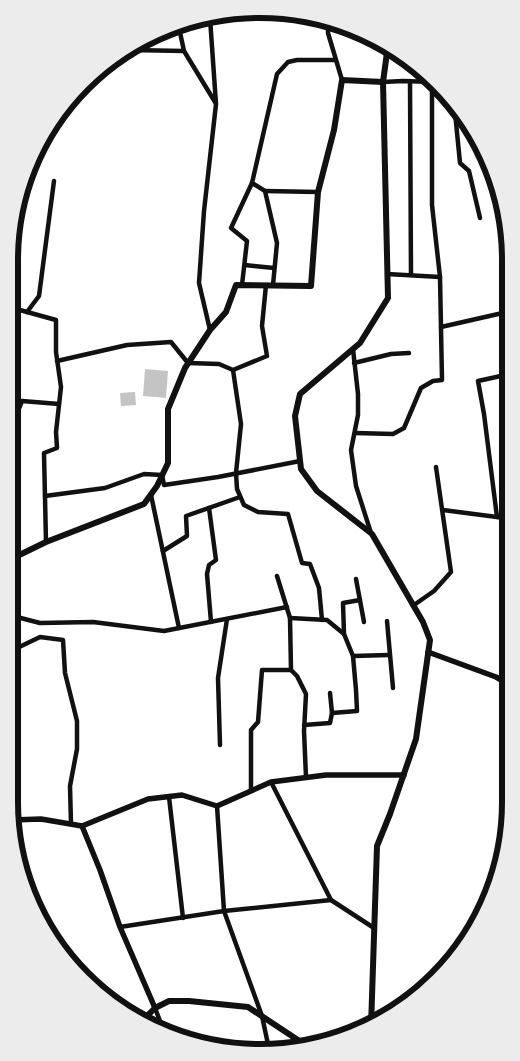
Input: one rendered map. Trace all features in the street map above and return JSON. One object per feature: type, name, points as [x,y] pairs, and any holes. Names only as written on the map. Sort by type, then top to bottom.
[{"type":"main road","points":[[371,1016],[377,846],[416,739],[430,640],[424,622],[372,534],[317,492],[301,469],[295,416],[300,394],[360,343],[388,298],[383,82],[387,53]]},
{"type":"main road","points":[[18,556],[46,542],[144,504],[157,486],[168,462],[168,409],[188,363],[210,330],[226,312],[236,285],[311,286],[318,192],[334,130],[342,80],[383,82]]},
{"type":"main road","points":[[148,1015],[155,1008],[169,1001],[189,1001],[248,1007],[298,1040]]},
{"type":"street","points":[[210,23],[216,104],[204,211],[199,283],[210,330]]},
{"type":"street","points":[[328,27],[342,80]]},
{"type":"street","points":[[180,31],[184,51],[216,104]]},
{"type":"street","points":[[139,50],[184,51]]},
{"type":"street","points":[[242,285],[248,241],[230,228],[252,183],[277,74],[288,62],[297,60],[336,60]]},
{"type":"street","points":[[410,81],[411,275]]},
{"type":"street","points":[[383,82],[424,82]]},
{"type":"street","points":[[355,433],[393,434],[404,428],[420,388],[433,381],[442,380],[440,277],[432,205],[433,91]]},
{"type":"street","points":[[455,116],[460,163],[469,171],[480,218]]},
{"type":"street","points":[[27,312],[39,296],[54,181]]},
{"type":"street","points":[[252,183],[265,191],[318,192]]},
{"type":"street","points":[[57,361],[127,345],[171,342],[188,363],[219,364],[233,370],[267,356],[262,326],[277,244],[265,191]]},
{"type":"street","points":[[245,265],[274,268]]},
{"type":"street","points":[[387,274],[440,277]]},
{"type":"street","points":[[18,310],[56,320],[57,361],[61,388],[56,432],[57,448],[44,453],[46,542]]},
{"type":"street","points":[[441,327],[502,313]]},
{"type":"street","points":[[353,349],[358,394],[358,416],[351,450],[356,486],[372,534]]},
{"type":"street","points":[[354,363],[391,354],[409,353]]},
{"type":"street","points":[[233,370],[242,424],[236,473],[237,489],[244,505],[258,512],[288,514],[302,563],[310,564],[319,588],[322,620]]},
{"type":"street","points":[[498,517],[478,382],[502,376]]},
{"type":"street","points":[[18,411],[22,401],[59,404]]},
{"type":"street","points":[[45,496],[105,488],[144,474],[162,475],[164,485],[300,461]]},
{"type":"street","points":[[414,605],[434,591],[451,572],[436,468]]},
{"type":"street","points":[[151,494],[179,628]]},
{"type":"street","points":[[163,551],[187,536],[186,516],[240,497]]},
{"type":"street","points":[[209,508],[216,560],[209,565],[207,574],[211,622]]},
{"type":"street","points":[[442,510],[502,518]]},
{"type":"street","points":[[277,576],[290,618],[290,670]]},
{"type":"street","points":[[356,579],[364,622]]},
{"type":"street","points":[[332,713],[357,711],[353,656],[344,634],[343,603],[360,600]]},
{"type":"street","points":[[18,617],[40,623],[93,622],[164,631],[287,607]]},
{"type":"street","points":[[290,618],[327,620],[344,634]]},
{"type":"street","points":[[220,745],[218,678],[227,620]]},
{"type":"street","points":[[387,621],[393,688]]},
{"type":"street","points":[[18,647],[40,638],[63,640],[65,673],[77,721],[77,748],[70,786],[71,824]]},
{"type":"street","points":[[428,652],[502,680]]},
{"type":"street","points":[[353,656],[390,655]]},
{"type":"street","points":[[251,790],[251,730],[258,722],[262,670],[290,670],[297,676],[306,694],[304,725],[306,778]]},
{"type":"street","points":[[304,725],[330,723],[332,713],[330,693]]},
{"type":"street","points":[[18,820],[42,819],[82,826],[148,799],[182,795],[217,806],[271,782],[326,775],[404,775]]},
{"type":"street","points":[[271,782],[331,900],[374,928]]},
{"type":"street","points":[[169,797],[183,918]]},
{"type":"street","points":[[217,806],[224,912],[262,1016],[269,1043]]},
{"type":"street","points":[[82,826],[120,927],[160,1021]]},
{"type":"street","points":[[120,927],[224,912],[331,900]]},
{"type":"building","points":[[145,369],[168,371],[166,398],[143,396]]},
{"type":"building","points":[[135,392],[136,405],[121,406],[120,393]]}]
